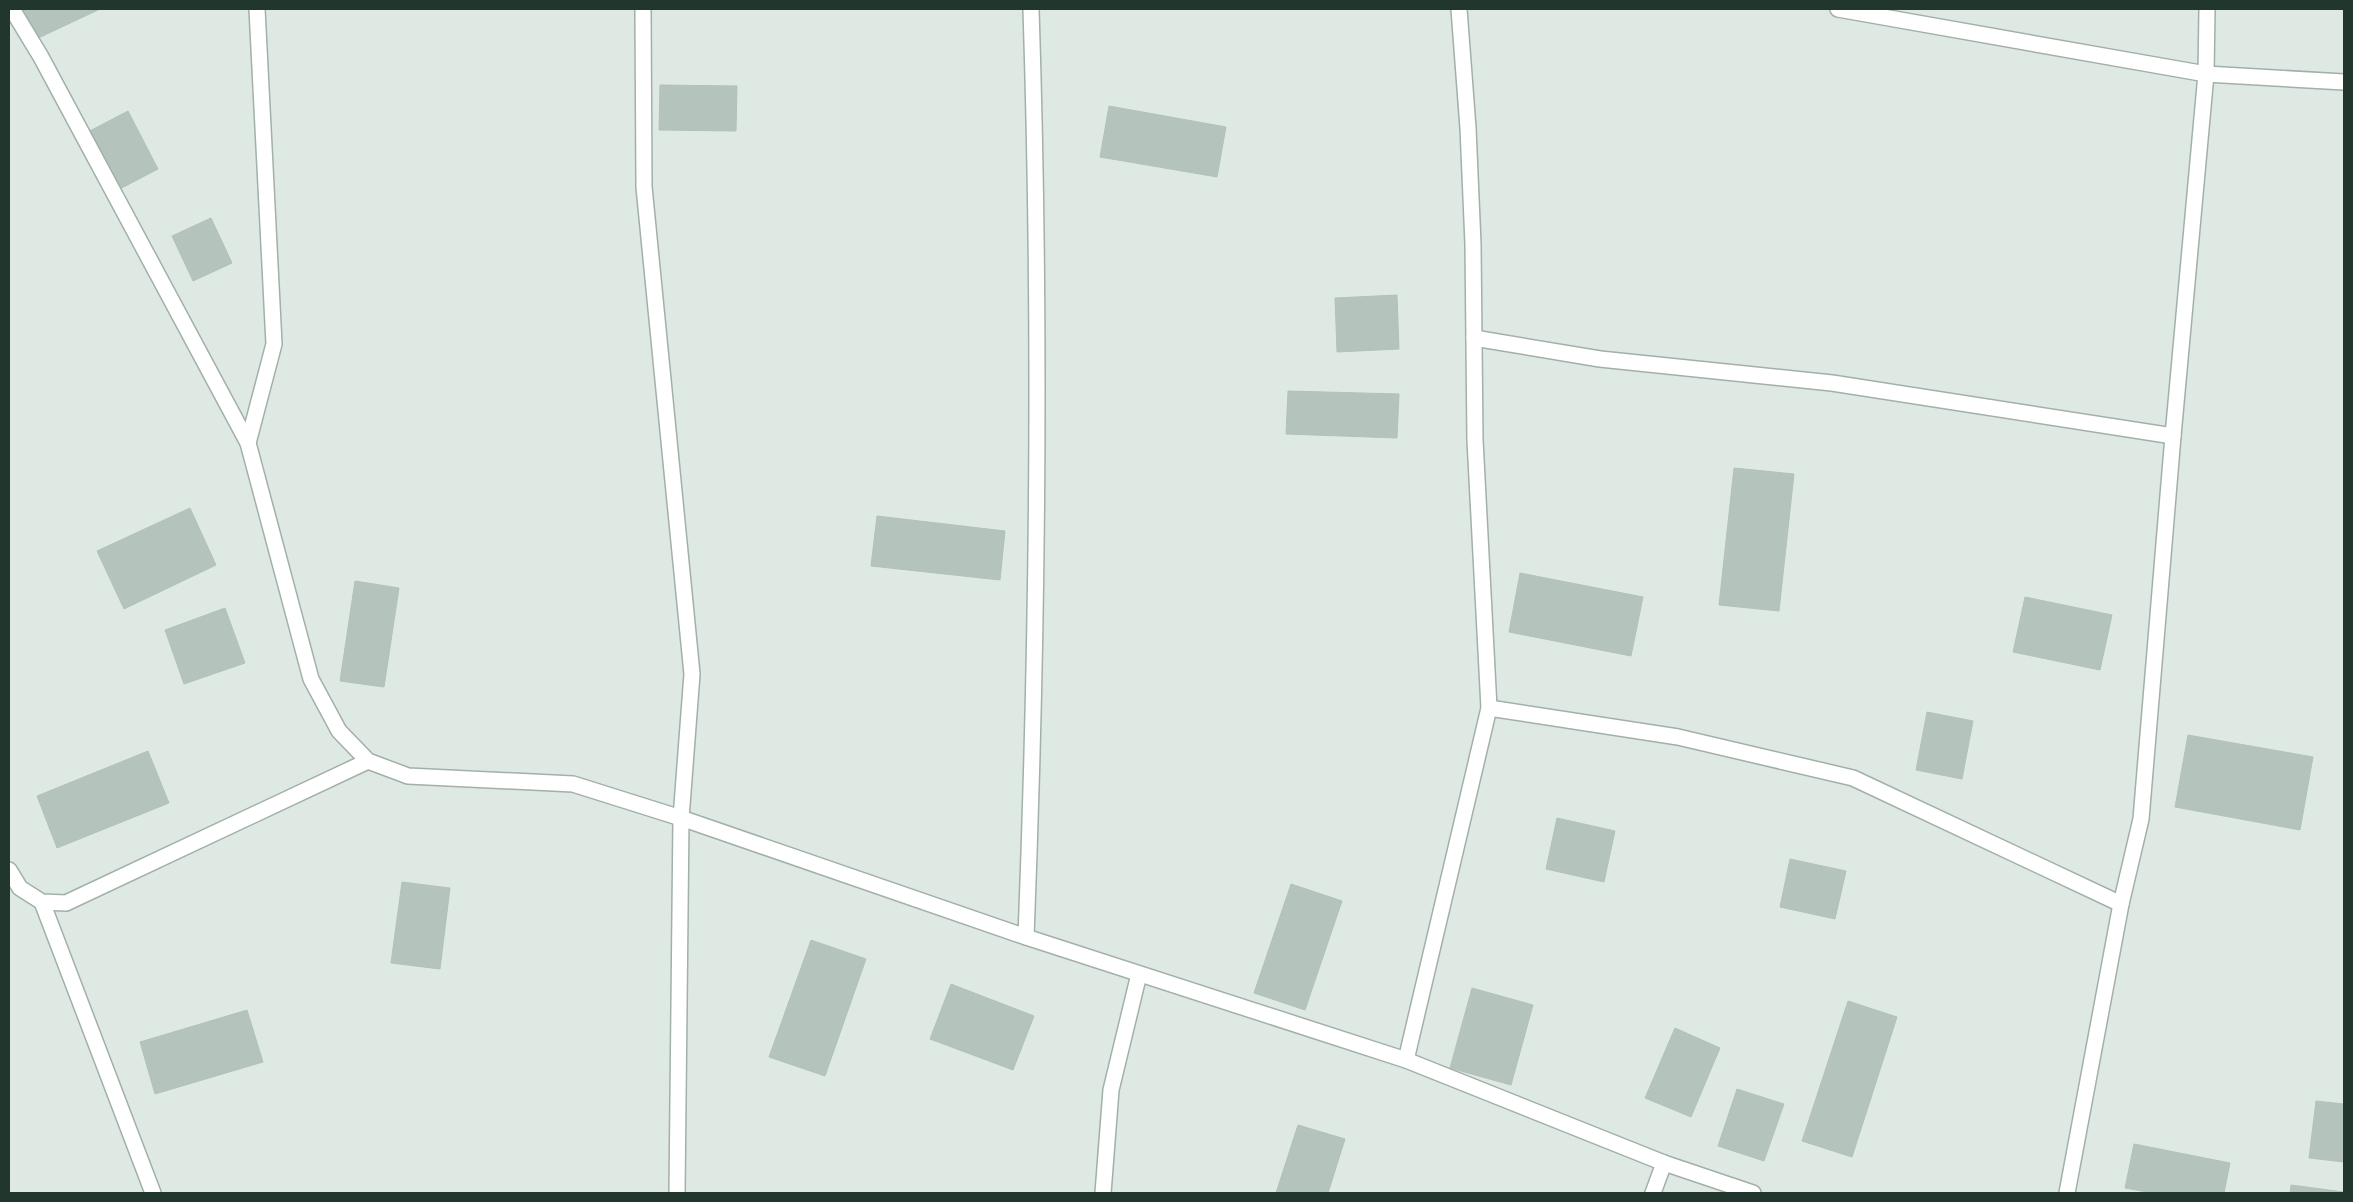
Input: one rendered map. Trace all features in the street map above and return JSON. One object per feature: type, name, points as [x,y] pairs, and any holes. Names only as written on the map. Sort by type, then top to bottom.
[{"type":"street","points":[[12,9],[41,57],[248,443],[311,678],[339,731],[368,761],[408,776],[573,784],[681,818],[1026,937],[1406,1060],[1664,1163],[1753,1193]]},
{"type":"street","points":[[248,443],[274,344],[257,9]]},
{"type":"street","points":[[643,9],[644,187],[692,674],[681,818],[676,1193]]},
{"type":"street","points":[[1026,937],[1033,760],[1038,404],[1036,142],[1031,9]]},
{"type":"street","points":[[1406,1060],[1489,708],[1475,440],[1468,128],[1460,9]]},
{"type":"street","points":[[1838,9],[2206,74],[2344,82]]},
{"type":"street","points":[[2067,1193],[2121,904],[2141,819],[2206,74],[2207,9]]},
{"type":"street","points":[[1474,338],[1600,359],[1832,383],[2173,436]]},
{"type":"street","points":[[1489,708],[1678,737],[1853,778],[2121,904]]},
{"type":"street","points":[[9,870],[20,888],[42,902],[66,903],[368,761]]},
{"type":"street","points":[[42,902],[153,1193]]},
{"type":"street","points":[[1103,1193],[1111,1090],[1139,974]]},
{"type":"street","points":[[1652,1193],[1664,1163]]},
{"type":"building","points":[[17,9],[100,9],[32,41]]},
{"type":"building","points":[[660,85],[737,86],[736,131],[659,130]]},
{"type":"building","points":[[1109,106],[1226,127],[1217,177],[1100,157]]},
{"type":"building","points":[[128,111],[158,169],[114,192],[84,134]]},
{"type":"building","points":[[211,218],[232,263],[193,281],[172,236]]},
{"type":"building","points":[[1397,295],[1399,349],[1337,352],[1335,298]]},
{"type":"building","points":[[1288,391],[1399,394],[1397,438],[1286,434]]},
{"type":"building","points":[[1734,468],[1794,474],[1779,611],[1719,605]]},
{"type":"building","points":[[190,508],[216,565],[124,609],[97,551]]},
{"type":"building","points":[[877,516],[1005,531],[1000,580],[871,566]]},
{"type":"building","points":[[1520,573],[1643,597],[1631,656],[1509,632]]},
{"type":"building","points":[[355,581],[399,588],[384,687],[340,681]]},
{"type":"building","points":[[2025,597],[2112,615],[2100,670],[2013,652]]},
{"type":"building","points":[[225,608],[245,663],[184,684],[165,630]]},
{"type":"building","points":[[1927,712],[1973,721],[1962,779],[1916,770]]},
{"type":"building","points":[[2188,735],[2313,757],[2300,830],[2175,807]]},
{"type":"building","points":[[148,751],[169,803],[57,848],[37,796]]},
{"type":"building","points":[[1557,818],[1615,831],[1604,882],[1546,869]]},
{"type":"building","points":[[1790,859],[1846,871],[1835,919],[1780,907]]},
{"type":"building","points":[[402,882],[450,888],[440,969],[391,963]]},
{"type":"building","points":[[1291,884],[1342,901],[1305,1010],[1254,993]]},
{"type":"building","points":[[811,940],[866,959],[825,1076],[769,1057]]},
{"type":"building","points":[[951,984],[1034,1016],[1013,1070],[930,1039]]},
{"type":"building","points":[[1472,988],[1533,1005],[1511,1085],[1450,1068]]},
{"type":"building","points":[[1848,1001],[1897,1017],[1852,1157],[1802,1141]]},
{"type":"building","points":[[247,1010],[263,1062],[155,1094],[140,1042]]},
{"type":"building","points":[[1675,1028],[1720,1048],[1691,1117],[1645,1098]]},
{"type":"building","points":[[1737,1089],[1784,1104],[1764,1161],[1718,1146]]},
{"type":"building","points":[[2316,1101],[2344,1104],[2344,1162],[2309,1158]]},
{"type":"building","points":[[1298,1125],[1345,1139],[1328,1193],[1276,1193]]},
{"type":"building","points":[[2134,1144],[2230,1163],[2224,1193],[2153,1193],[2125,1188]]},
{"type":"building","points":[[2291,1185],[2344,1192],[2344,1193],[2290,1193]]}]
